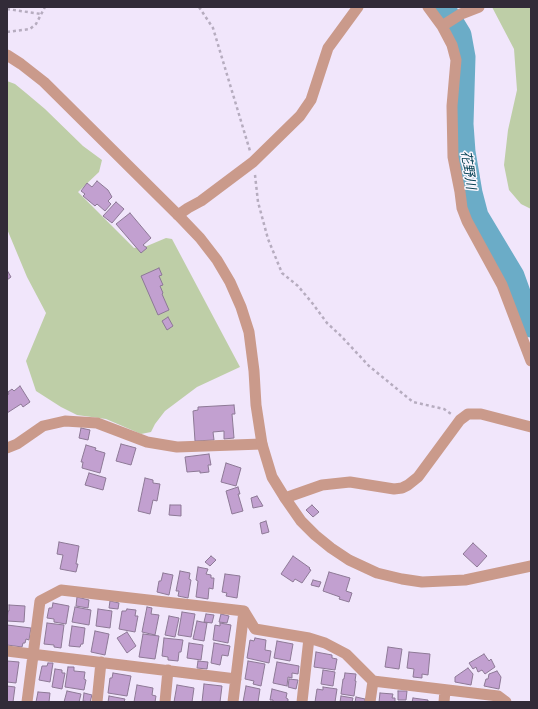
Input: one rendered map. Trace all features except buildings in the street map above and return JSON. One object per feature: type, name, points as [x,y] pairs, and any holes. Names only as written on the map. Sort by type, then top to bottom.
[{"type":"street","points":[[178,215],[201,201],[253,162],[300,116],[311,100],[328,48],[358,7]]},
{"type":"street","points":[[428,7],[442,26],[452,45],[456,60],[452,106],[453,157],[462,208],[467,221],[502,286],[531,362]]},
{"type":"street","points":[[442,26],[460,14],[479,7]]},
{"type":"street","points":[[7,55],[44,82],[178,215],[218,260],[241,307],[249,332],[254,371],[256,405],[262,444],[272,477],[301,521],[315,535],[349,560],[377,573],[422,582],[465,580],[531,566]]},
{"type":"street","points":[[285,498],[322,485],[350,482],[394,489],[402,488],[418,477],[460,420],[468,414],[481,414],[531,427]]},
{"type":"street","points":[[7,448],[17,444],[43,426],[65,421],[97,423],[147,442],[177,447],[262,444]]},
{"type":"street","points":[[27,702],[40,601],[61,590],[244,611]]},
{"type":"street","points":[[244,611],[255,629],[309,638],[325,643],[346,654],[373,681],[498,696],[506,702]]},
{"type":"street","points":[[233,702],[244,611]]},
{"type":"street","points":[[302,702],[309,638]]},
{"type":"street","points":[[7,651],[236,678]]},
{"type":"street","points":[[97,702],[101,662]]},
{"type":"street","points":[[165,702],[168,670]]},
{"type":"street","points":[[370,702],[373,681]]},
{"type":"street","points":[[444,702],[446,690]]},
{"type":"path","points":[[7,32],[30,29],[36,24],[45,7]]},
{"type":"path","points":[[199,7],[213,28],[253,162],[258,202],[268,239],[282,273],[298,286],[327,323],[369,366],[413,402],[444,409],[460,420]]},
{"type":"path","points":[[7,9],[41,14]]},
{"type":"green space","points":[[492,7],[531,7],[531,209],[521,204],[509,190],[504,165],[508,130],[517,90],[514,49]]},
{"type":"green space","points":[[7,81],[15,84],[26,93],[45,109],[83,146],[102,160],[99,172],[78,192],[134,248],[147,246],[166,238],[172,239],[240,367],[197,387],[165,411],[151,432],[141,434],[106,419],[77,415],[36,391],[26,361],[46,313],[27,277],[7,229]]},
{"type":"waterway","name":"花野川","points":[[443,7],[460,35],[464,57],[462,124],[464,152],[471,193],[477,216],[513,276],[531,326]]}]
